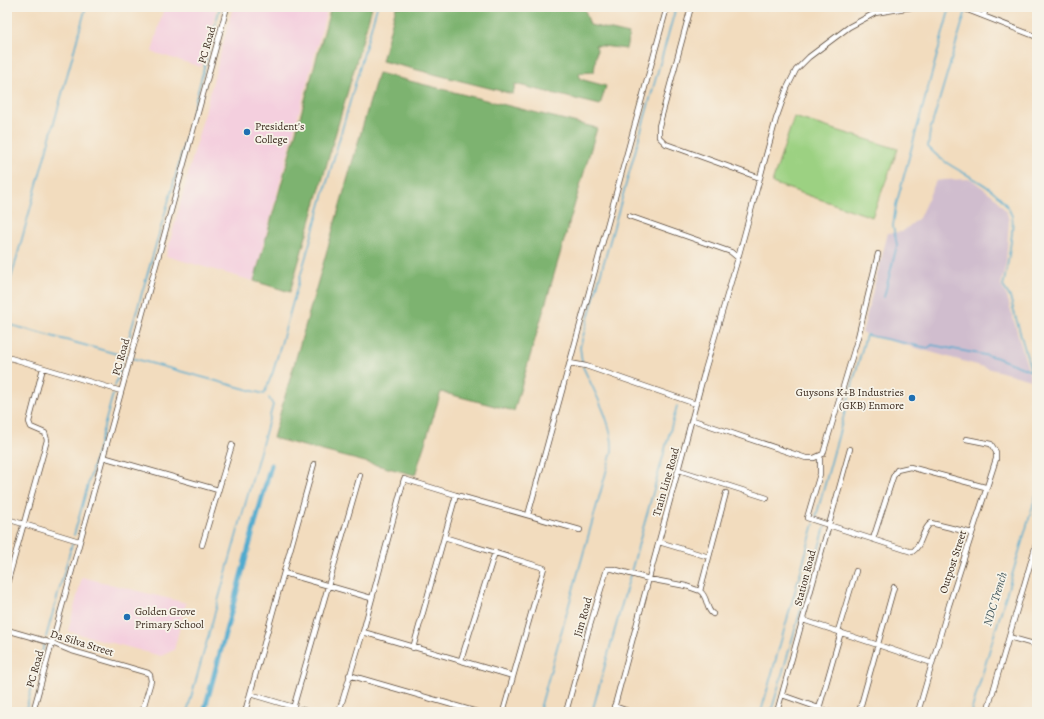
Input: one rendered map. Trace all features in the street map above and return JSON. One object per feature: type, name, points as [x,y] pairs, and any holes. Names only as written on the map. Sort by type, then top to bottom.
[{"type":"street","name":"PC Road","points":[[33,712],[227,7]]},
{"type":"street","points":[[528,515],[667,7]]},
{"type":"street","points":[[691,7],[659,126],[659,137],[666,144],[760,178]]},
{"type":"street","name":"Train Line Road","points":[[613,712],[680,470],[696,404],[776,119],[796,70],[809,57],[849,27],[875,14],[912,7]]},
{"type":"street","points":[[960,7],[1037,37]]},
{"type":"street","points":[[984,16],[986,7]]},
{"type":"street","points":[[629,216],[731,252],[738,258]]},
{"type":"street","points":[[878,254],[858,337],[826,449],[820,456],[820,474],[807,518],[912,552],[918,547],[926,527],[931,523],[972,533]]},
{"type":"street","points":[[7,357],[121,391]]},
{"type":"street","points":[[570,363],[586,366],[696,404]]},
{"type":"street","points":[[7,584],[47,440],[45,433],[31,427],[29,422],[43,368]]},
{"type":"street","points":[[693,420],[806,458],[820,456]]},
{"type":"street","name":"Outpost Street","points":[[918,712],[986,487],[996,459],[994,447],[991,444],[966,439]]},
{"type":"street","points":[[202,545],[232,445]]},
{"type":"street","name":"Station Road","points":[[777,712],[850,449]]},
{"type":"street","points":[[103,457],[218,490]]},
{"type":"street","points":[[245,712],[314,464]]},
{"type":"street","points":[[873,539],[893,477],[897,470],[910,467],[986,487]]},
{"type":"street","points":[[680,470],[767,498]]},
{"type":"street","points":[[293,709],[360,475]]},
{"type":"street","points":[[339,712],[363,632],[404,479],[456,496],[580,530]]},
{"type":"street","points":[[713,614],[708,609],[705,595],[700,590],[726,493]]},
{"type":"street","points":[[413,648],[456,496]]},
{"type":"street","points":[[7,519],[79,541]]},
{"type":"street","points":[[444,538],[495,552],[544,568],[503,712]]},
{"type":"street","points":[[987,712],[1037,541]]},
{"type":"street","points":[[659,542],[709,556]]},
{"type":"street","points":[[461,660],[495,552]]},
{"type":"street","name":"Jim Road","points":[[566,712],[605,571],[610,568],[649,579],[700,590]]},
{"type":"street","points":[[818,710],[856,571]]},
{"type":"street","points":[[284,573],[371,598]]},
{"type":"street","points":[[859,712],[894,587]]},
{"type":"street","points":[[803,620],[840,631],[932,663]]},
{"type":"street","name":"Da Silva Street","points":[[7,630],[52,643],[68,650],[142,670],[150,675],[151,681],[142,712]]},
{"type":"street","points":[[363,632],[413,648],[461,660],[514,676]]},
{"type":"street","points":[[1009,637],[1037,643]]},
{"type":"street","points":[[349,675],[477,712]]},
{"type":"street","points":[[250,694],[293,709],[310,712]]},
{"type":"street","points":[[782,695],[818,710],[830,712]]},
{"type":"street","points":[[614,706],[630,712]]},
{"type":"shaded area","points":[[164,7],[217,7],[201,67],[152,52]]},
{"type":"shaded area","name":"President's College","points":[[233,7],[328,7],[253,281],[166,256]]},
{"type":"shaded area","points":[[971,179],[996,198],[1007,213],[1009,221],[1006,262],[1001,285],[1007,297],[1031,380],[862,333],[888,233],[902,232],[919,218],[936,181]]},
{"type":"shaded area","name":"Golden Grove Primary School","points":[[82,577],[186,603],[174,650],[161,656],[68,631]]},
{"type":"green space","points":[[331,7],[372,7],[290,292],[254,281]]},
{"type":"green space","points":[[396,7],[584,7],[590,25],[629,34],[626,49],[595,45],[597,49],[594,72],[579,73],[580,79],[606,86],[600,105],[515,84],[513,94],[382,61]]},
{"type":"green space","points":[[378,73],[597,128],[514,411],[441,392],[415,475],[273,438]]},
{"type":"green space","points":[[794,117],[898,149],[872,217],[772,183]]},
{"type":"waterway","points":[[7,293],[86,7]]},
{"type":"waterway","points":[[115,386],[174,182],[220,7]]},
{"type":"waterway","points":[[7,324],[264,394],[273,372],[377,7]]},
{"type":"waterway","points":[[582,363],[580,347],[676,7]]},
{"type":"waterway","points":[[884,297],[897,245],[893,226],[896,205],[950,7]]},
{"type":"waterway","points":[[967,7],[930,131],[928,147],[944,161],[992,190],[1007,206],[1012,216],[1013,221],[1011,239],[1003,286],[1010,297],[1031,371],[1037,373]]},
{"type":"waterway","points":[[816,517],[866,335],[928,348],[932,345],[995,357],[1031,371]]},
{"type":"waterway","points":[[539,712],[612,451],[612,441],[607,419],[583,367]]},
{"type":"waterway","points":[[74,535],[113,394]]},
{"type":"waterway","points":[[187,712],[273,405],[269,398]]},
{"type":"waterway","points":[[592,712],[677,406]]},
{"type":"waterway","points":[[204,712],[271,465]]},
{"type":"waterway","name":"NDC Trench","points":[[971,712],[1037,492]]},
{"type":"waterway","points":[[761,712],[814,524]]},
{"type":"waterway","points":[[771,712],[825,527]]},
{"type":"waterway","points":[[46,637],[72,544]]},
{"type":"waterway","points":[[25,712],[44,645]]},
{"type":"place","name":"President's College","points":[[247,132]]},
{"type":"place","name":"Guysons K+B Industries (GKB) Enmore","points":[[912,398]]},
{"type":"place","name":"Golden Grove Primary School","points":[[127,617]]}]
